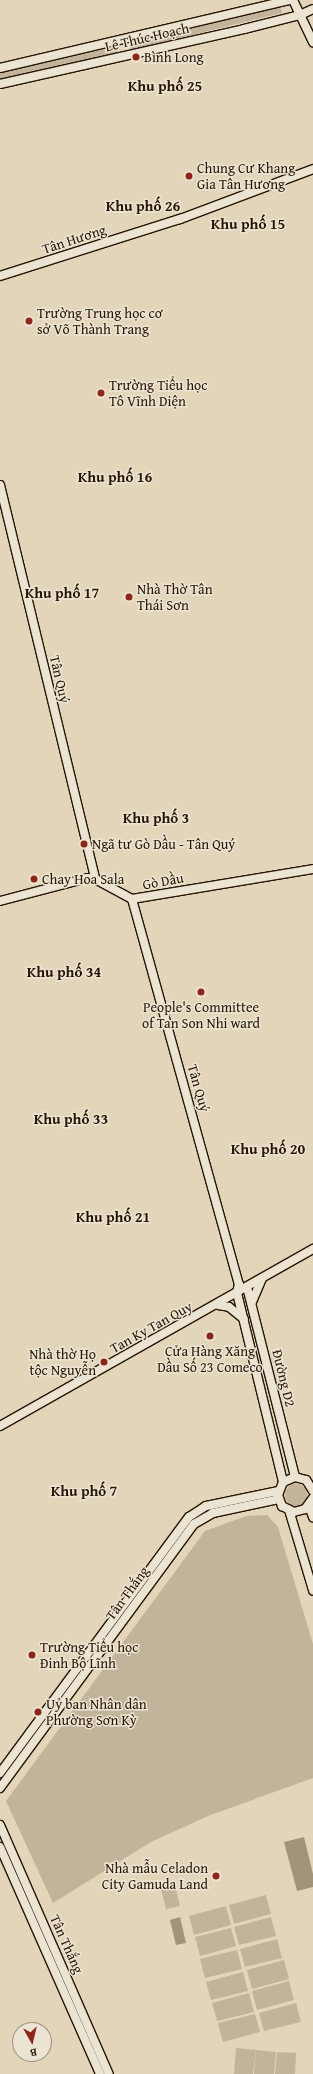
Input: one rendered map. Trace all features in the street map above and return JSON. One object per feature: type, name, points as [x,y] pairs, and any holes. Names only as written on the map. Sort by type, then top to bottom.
[{"type":"street","points":[[292,0],[313,42]]},
{"type":"street","name":"Lê Thúc Hoạch","points":[[0,68],[292,0]]},
{"type":"street","name":"Lê Thúc Hoạch","points":[[0,84],[300,15],[313,9]]},
{"type":"street","name":"Tân Hương","points":[[0,276],[205,210],[313,169]]},
{"type":"street","name":"Tân Quý","points":[[0,485],[95,878]]},
{"type":"street","name":"Gò Dầu","points":[[95,878],[132,899],[313,868]]},
{"type":"street","points":[[0,901],[75,880],[95,878]]},
{"type":"street","name":"Tân Quý","points":[[132,899],[243,1285],[237,1293]]},
{"type":"street","points":[[243,1285],[262,1278],[313,1249]]},
{"type":"street","points":[[252,1302],[262,1278]]},
{"type":"street","name":"Đường D2","points":[[243,1285],[252,1302],[295,1477]]},
{"type":"street","name":"Đường D2","points":[[237,1293],[283,1482]]},
{"type":"street","name":"Tan Ky Tan Quy","points":[[0,1426],[237,1293]]},
{"type":"street","points":[[218,1305],[229,1307],[244,1319]]},
{"type":"street","points":[[313,1491],[311,1482],[295,1477],[283,1482],[278,1490],[279,1499],[289,1510],[313,1590]]},
{"type":"street","name":"Tân Thắng","points":[[0,1773],[189,1517],[206,1506],[278,1490]]},
{"type":"street","points":[[289,1510],[300,1511],[309,1506],[313,1498]]},
{"type":"street","name":"Tân Thắng","points":[[0,1788],[194,1524],[213,1513],[279,1499]]},
{"type":"street","points":[[309,1506],[313,1518]]},
{"type":"street","name":"Tân Thắng","points":[[0,1825],[3,1839],[47,1940],[100,2074]]},
{"type":"street","name":"Tân Thắng","points":[[0,1847],[41,1926]]},
{"type":"street","name":"Tân Thắng","points":[[47,1940],[109,2074]]},
{"type":"shaded area","points":[[280,7],[282,13],[131,50],[130,43]]},
{"type":"shaded area","points":[[116,47],[117,53],[0,79],[0,72]]},
{"type":"shaded area","points":[[296,1484],[304,1487],[307,1495],[304,1503],[296,1506],[288,1503],[285,1495],[288,1487]]},
{"type":"shaded area","points":[[267,1515],[278,1527],[313,1644],[313,1778],[208,1816],[151,1842],[53,1903],[6,1801],[205,1531],[246,1516]]},
{"type":"shaded area","points":[[304,1837],[313,1874],[313,1887],[297,1891],[284,1842]]},
{"type":"shaded area","points":[[174,1882],[180,1906],[166,1909],[160,1885]]},
{"type":"shaded area","points":[[266,1895],[271,1914],[234,1924],[229,1905]]},
{"type":"shaded area","points":[[226,1906],[231,1925],[194,1935],[189,1916]]},
{"type":"shaded area","points":[[180,1917],[186,1943],[176,1945],[170,1920]]},
{"type":"shaded area","points":[[271,1917],[276,1936],[239,1945],[234,1927]]},
{"type":"shaded area","points":[[231,1928],[236,1946],[200,1956],[195,1937]]},
{"type":"shaded area","points":[[277,1939],[282,1958],[245,1967],[240,1949]]},
{"type":"shaded area","points":[[237,1950],[242,1969],[205,1978],[200,1959]]},
{"type":"shaded area","points":[[284,1960],[289,1979],[252,1989],[247,1970]]},
{"type":"shaded area","points":[[243,1972],[248,1991],[211,2000],[206,1982]]},
{"type":"shaded area","points":[[289,1981],[294,2000],[257,2010],[252,1991]]},
{"type":"shaded area","points":[[249,1993],[254,2012],[217,2021],[212,2003]]},
{"type":"shaded area","points":[[296,2003],[301,2022],[264,2031],[259,2013]]},
{"type":"shaded area","points":[[255,2014],[260,2032],[223,2042],[218,2023]]},
{"type":"shaded area","points":[[236,2048],[256,2050],[253,2074],[234,2074]]},
{"type":"shaded area","points":[[256,2050],[276,2052],[274,2074],[254,2074]]},
{"type":"shaded area","points":[[277,2052],[296,2053],[295,2074],[275,2074]]},
{"type":"place","name":"Bình Long","points":[[136,57]]},
{"type":"place","name":"Chung Cư Khang Gia Tân Hương","points":[[189,176]]},
{"type":"place","name":"Trường Trung học cơ sở Võ Thành Trang","points":[[29,321]]},
{"type":"place","name":"Trường Tiểu học Tô Vĩnh Diện","points":[[101,393]]},
{"type":"place","name":"Nhà Thờ Tân Thái Sơn","points":[[129,597]]},
{"type":"place","name":"Ngã tư Gò Dầu - Tân Quý","points":[[84,844]]},
{"type":"place","name":"Chay Hoa Sala","points":[[34,879]]},
{"type":"place","name":"People's Committee of Tan Son Nhi ward","points":[[201,992]]},
{"type":"place","name":"Cửa Hàng Xăng Dầu Số 23 Comeco","points":[[210,1336]]},
{"type":"place","name":"Nhà thờ Họ tộc Nguyễn","points":[[104,1362]]},
{"type":"place","name":"Trường Tiểu học Đinh Bộ Lĩnh","points":[[32,1655]]},
{"type":"place","name":"Uỷ ban Nhân dân Phường Sơn Kỳ","points":[[38,1712]]},
{"type":"place","name":"Nhà mẫu Celadon City Gamuda Land","points":[[216,1876]]},
{"type":"district","name":"Khu phố 25","points":[[165,86]]},
{"type":"district","name":"Khu phố 26","points":[[143,206]]},
{"type":"district","name":"Khu phố 15","points":[[248,224]]},
{"type":"district","name":"Khu phố 16","points":[[115,477]]},
{"type":"district","name":"Khu phố 17","points":[[62,593]]},
{"type":"district","name":"Khu phố 3","points":[[156,818]]},
{"type":"district","name":"Khu phố 34","points":[[64,972]]},
{"type":"district","name":"Khu phố 33","points":[[71,1119]]},
{"type":"district","name":"Khu phố 20","points":[[268,1149]]},
{"type":"district","name":"Khu phố 21","points":[[113,1217]]},
{"type":"district","name":"Khu phố 7","points":[[84,1491]]}]
